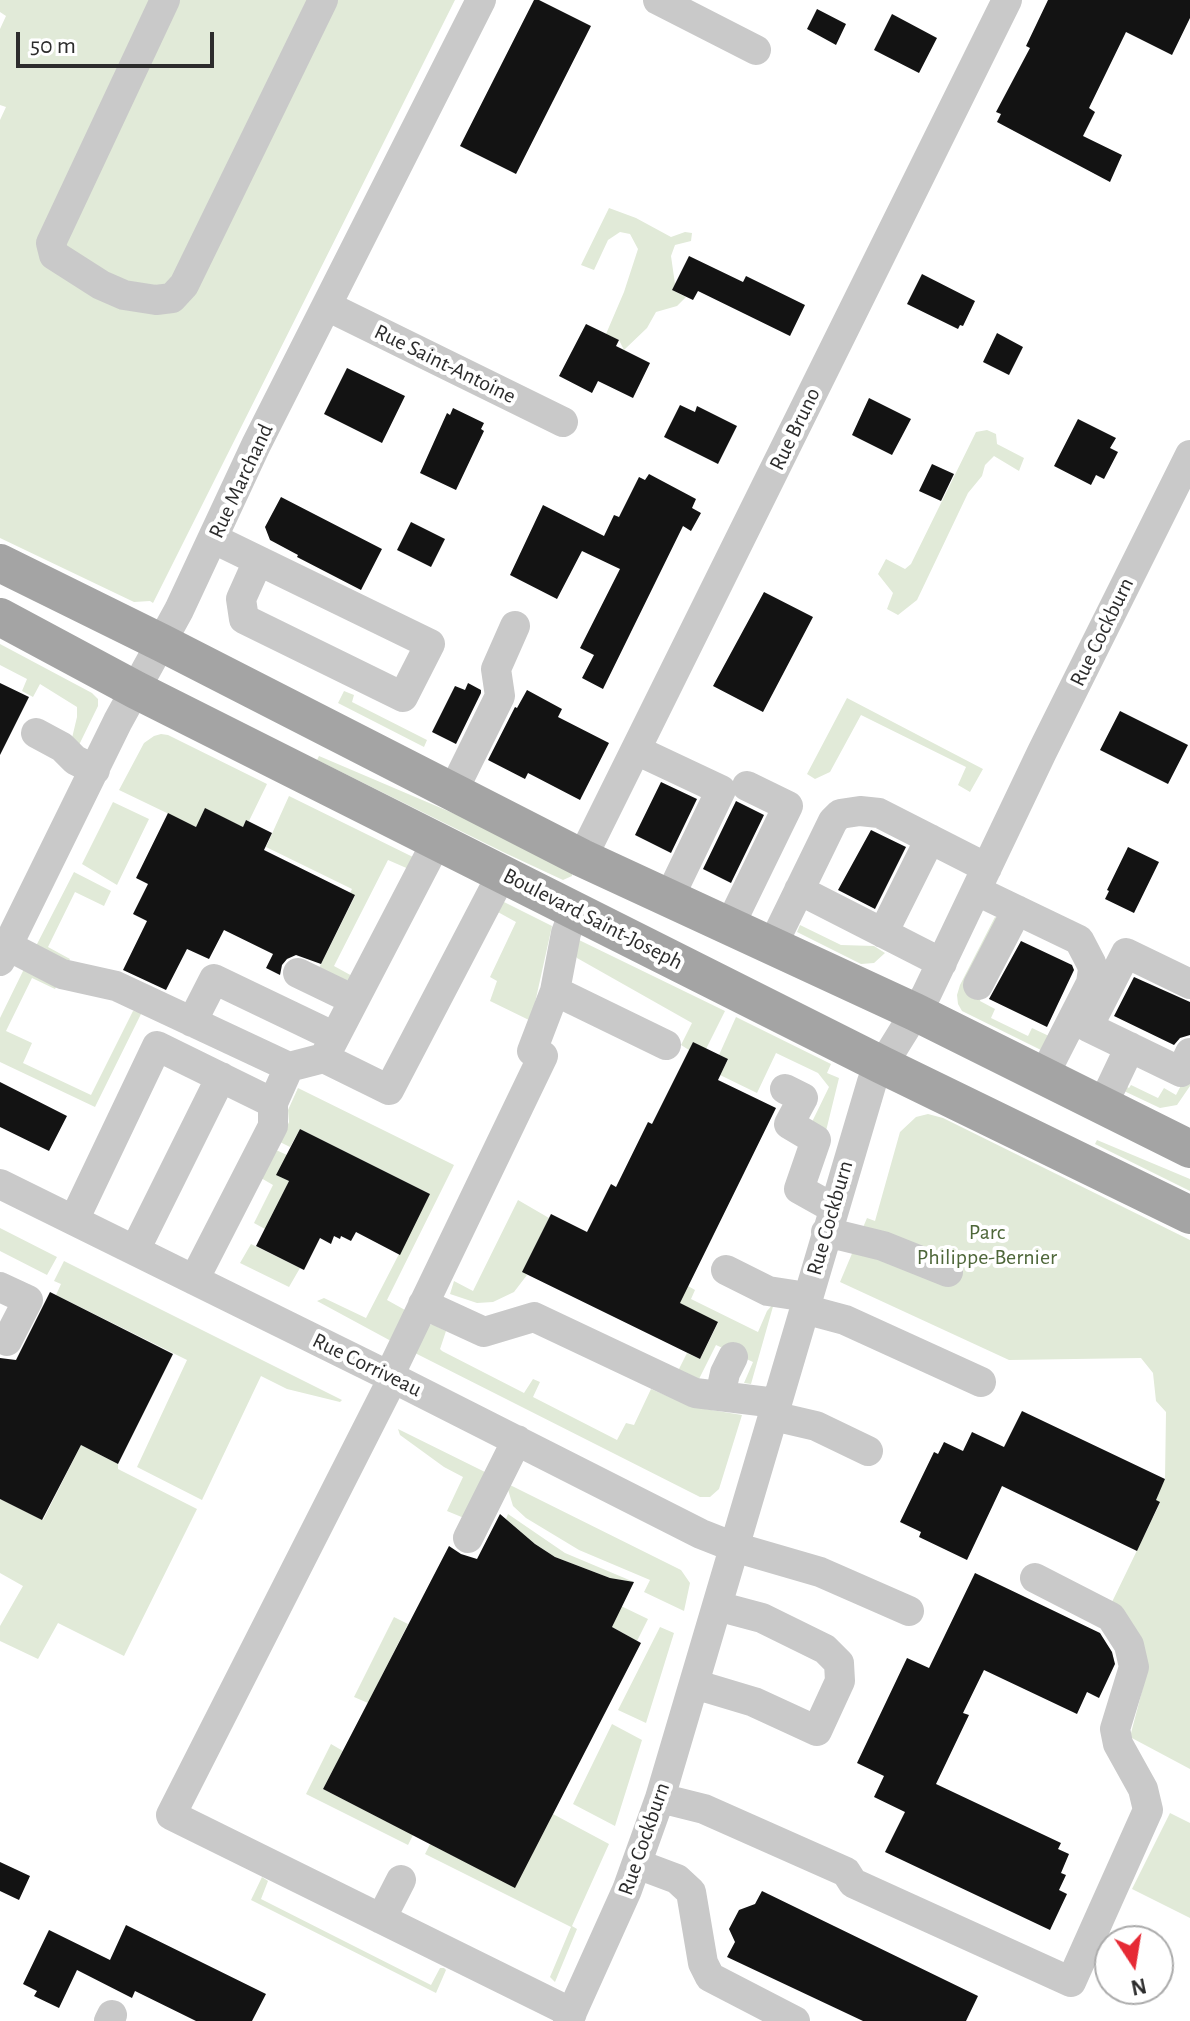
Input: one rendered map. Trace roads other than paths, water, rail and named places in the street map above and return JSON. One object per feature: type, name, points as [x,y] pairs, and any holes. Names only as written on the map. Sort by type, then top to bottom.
[{"type":"main road","points":[[0,563],[582,858],[915,1012],[1190,1149]]},
{"type":"main road","name":"Boulevard Saint-Joseph","points":[[0,617],[136,690],[882,1065],[1190,1215]]},
{"type":"street","points":[[165,0],[51,243],[54,255],[101,285],[124,295],[156,300],[172,298],[184,285],[323,0]]},
{"type":"street","name":"Rue Marchand","points":[[6,940],[162,643],[256,445],[481,0]]},
{"type":"street","points":[[658,0],[756,50]]},
{"type":"street","name":"Rue Bruno","points":[[582,858],[1007,0]]},
{"type":"street","name":"Rue Saint-Antoine","points":[[327,306],[563,422]]},
{"type":"street","name":"Rue Cockburn","points":[[570,2017],[637,1864],[660,1798],[872,1082],[942,963],[1042,752],[1190,455]]},
{"type":"street","points":[[214,539],[258,561],[320,580],[430,644],[403,697],[244,619],[241,599],[258,561]]},
{"type":"street","points":[[453,791],[500,696],[496,669],[515,626]]},
{"type":"street","points":[[36,733],[95,770]]},
{"type":"street","points":[[636,750],[721,790],[669,898]]},
{"type":"street","points":[[729,927],[788,806],[747,786]]},
{"type":"street","points":[[772,946],[833,821],[840,814],[860,811],[879,813],[930,839],[1017,910],[1079,940],[1091,963],[1092,977],[1043,1077]]},
{"type":"street","points":[[883,933],[930,839]]},
{"type":"street","points":[[194,1280],[273,1126],[273,1103],[289,1067],[330,1048],[437,841]]},
{"type":"street","points":[[192,1022],[214,979],[330,1048],[389,1090],[502,874]]},
{"type":"street","points":[[799,890],[942,963]]},
{"type":"street","points":[[570,2017],[171,1815],[391,1377],[543,1056],[532,1051],[555,991],[566,933],[575,910]]},
{"type":"street","points":[[978,985],[1017,910]]},
{"type":"street","points":[[6,940],[62,974],[116,986],[289,1067]]},
{"type":"street","points":[[1190,984],[1126,953],[1088,1027],[1181,1072],[1190,1053]]},
{"type":"street","points":[[298,973],[354,1000]]},
{"type":"street","points":[[555,991],[666,1045]]},
{"type":"street","points":[[74,1220],[157,1046],[273,1103]]},
{"type":"street","points":[[1102,1106],[1130,1047]]},
{"type":"street","points":[[135,1250],[221,1077]]},
{"type":"street","points":[[785,1089],[803,1098],[789,1124],[816,1140],[799,1189],[830,1220],[883,1246],[948,1272]]},
{"type":"street","name":"Rue Corriveau","points":[[0,1184],[701,1534],[820,1572],[909,1611]]},
{"type":"street","points":[[726,1270],[981,1382]]},
{"type":"street","points":[[0,1287],[28,1300],[7,1341],[0,1338]]},
{"type":"street","points":[[423,1304],[484,1332],[534,1317],[695,1393],[774,1409],[868,1451]]},
{"type":"street","points":[[720,1396],[725,1373],[733,1357]]},
{"type":"street","points":[[468,1538],[517,1440]]},
{"type":"street","points":[[660,1798],[704,1809],[838,1868],[846,1872],[853,1883],[1071,1982],[1148,1810],[1143,1789],[1118,1744],[1115,1729],[1134,1667],[1129,1645],[1111,1617],[1035,1578]]},
{"type":"street","points":[[694,1684],[754,1702],[817,1731],[840,1681],[839,1663],[825,1649],[762,1618],[717,1606]]},
{"type":"street","points":[[637,1864],[677,1879],[691,1892],[703,1963],[710,1977],[795,2021]]},
{"type":"street","points":[[381,1919],[401,1880]]},
{"type":"park label","name":"Parc Philippe-Bernier","points":[[987,1244]]}]
